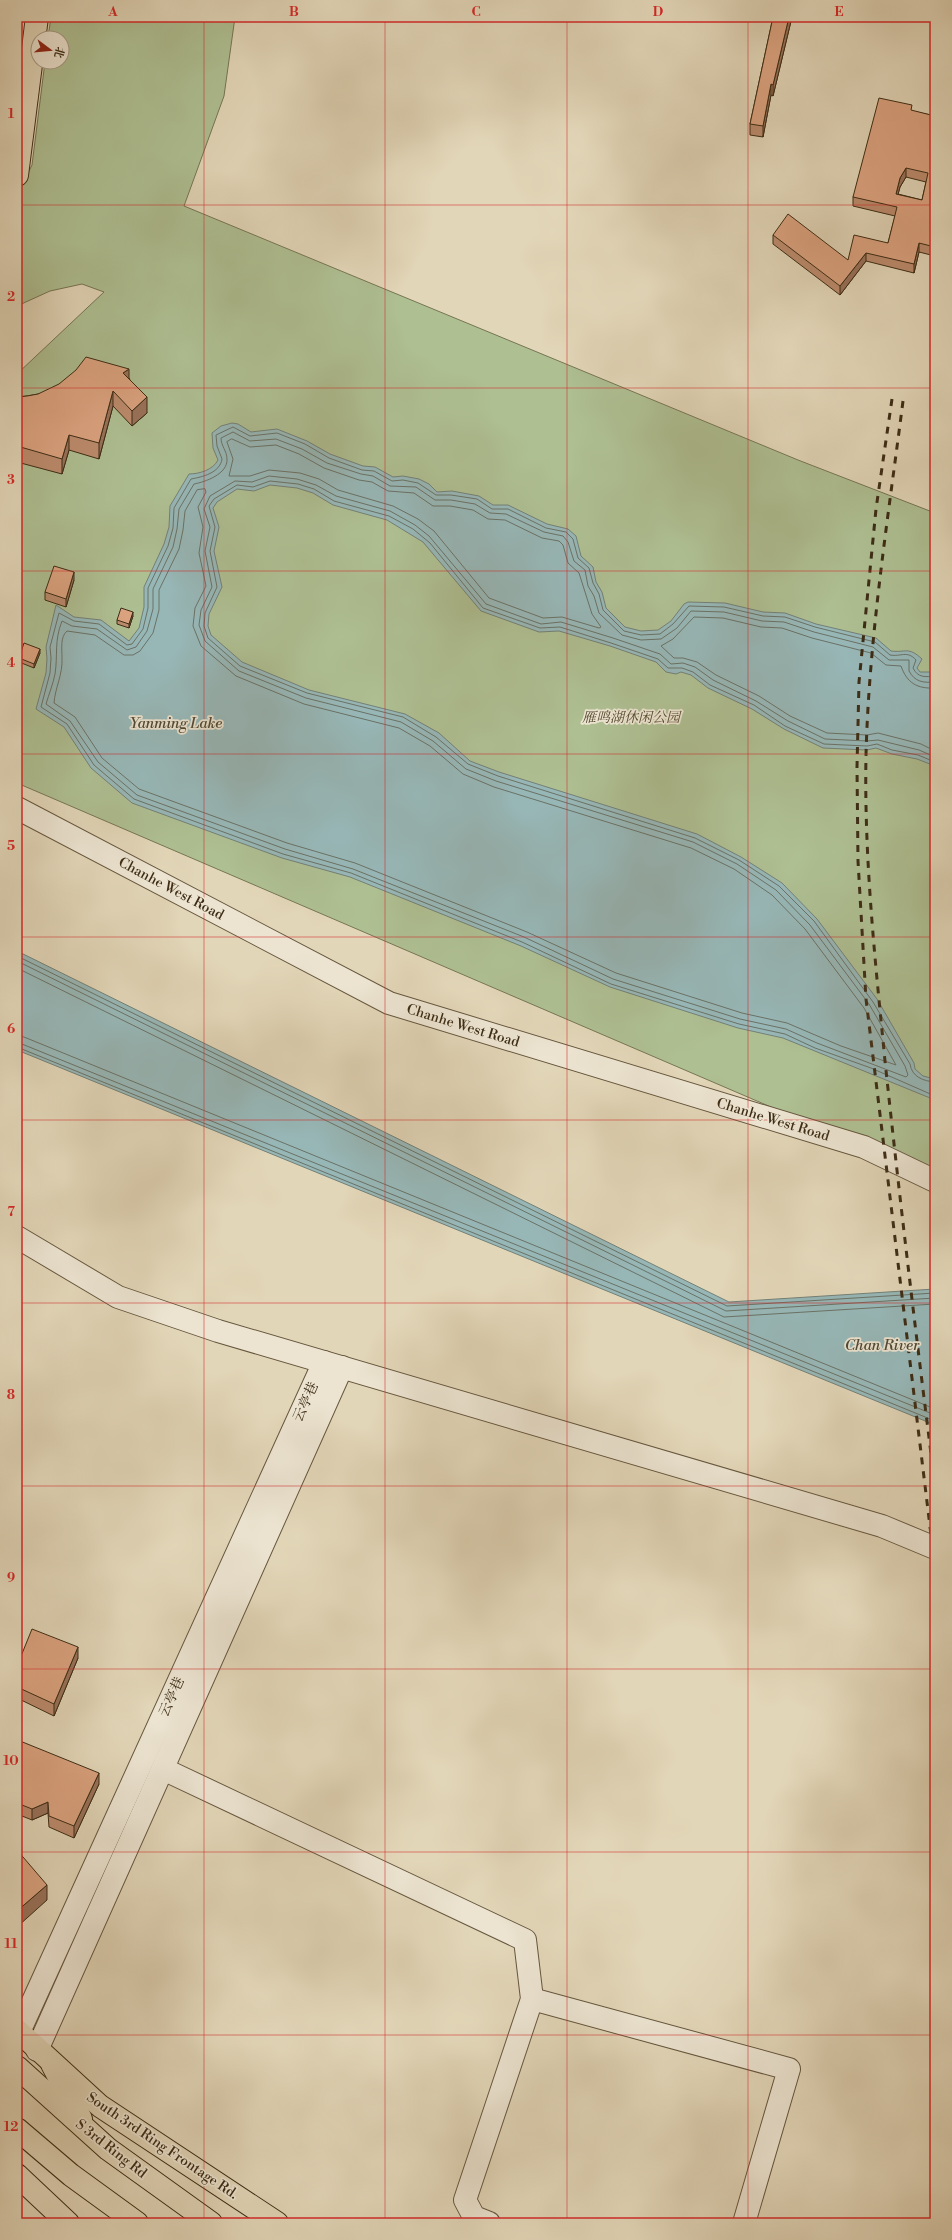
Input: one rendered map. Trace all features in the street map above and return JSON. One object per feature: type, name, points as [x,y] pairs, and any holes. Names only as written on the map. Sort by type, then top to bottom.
[{"type":"main road","points":[[17,174],[37,17]]},
{"type":"main road","name":"South 3rd Ring Frontage Rd.","points":[[18,2031],[100,2106],[277,2223]]},
{"type":"main road","points":[[45,2057],[87,2130]]},
{"type":"main road","name":"S 3rd Ring Rd","points":[[17,2067],[108,2149],[211,2223]]},
{"type":"main road","points":[[17,2129],[71,2175],[137,2223]]},
{"type":"main road","points":[[17,2175],[68,2223]]},
{"type":"street","name":"Chanhe West Road","points":[[17,808],[389,1003],[864,1148],[935,1181]]},
{"type":"street","points":[[17,1237],[118,1297],[218,1331],[882,1526],[935,1548]]},
{"type":"street","points":[[45,2057],[163,1769],[333,1365]]},
{"type":"street","name":"云亭巷","points":[[18,2031],[333,1365]]},
{"type":"street","points":[[163,1769],[525,1940],[532,1999],[465,2200],[474,2217],[489,2223]]},
{"type":"street","points":[[532,1999],[789,2069],[744,2223]]},
{"type":"green space","name":"雁鸣湖休闲公园","points":[[51,17],[235,17],[224,96],[184,206],[798,460],[935,513],[935,1181],[864,1147],[17,783],[17,374],[104,292],[82,284],[50,291],[17,306],[17,195],[32,165],[44,70],[70,70],[70,30],[49,30]]},
{"type":"water","name":"Yanming Lake","points":[[232,423],[238,424],[251,432],[277,429],[307,441],[330,454],[363,466],[375,467],[393,477],[403,476],[419,479],[429,484],[437,492],[452,491],[479,496],[493,505],[508,505],[547,524],[568,529],[576,536],[581,556],[593,567],[596,582],[602,592],[606,608],[625,627],[641,631],[658,630],[671,621],[684,604],[688,602],[725,603],[763,612],[785,613],[816,624],[876,638],[891,651],[910,651],[922,659],[917,668],[920,672],[935,672],[935,766],[917,759],[892,754],[876,748],[867,750],[823,748],[784,729],[752,709],[708,688],[691,675],[681,672],[676,674],[666,672],[656,662],[610,646],[559,631],[539,632],[481,611],[423,542],[387,520],[333,505],[313,493],[297,488],[270,485],[254,491],[237,489],[217,502],[213,508],[219,527],[214,551],[222,587],[209,614],[208,626],[211,635],[242,662],[309,690],[405,714],[439,733],[470,761],[499,772],[697,834],[741,857],[782,883],[817,919],[877,999],[914,1063],[915,1069],[923,1076],[935,1079],[935,1100],[783,1038],[738,1028],[610,987],[521,946],[350,877],[282,858],[132,803],[91,768],[64,727],[36,709],[46,673],[46,647],[56,605],[74,617],[101,620],[129,641],[139,628],[144,607],[144,587],[164,544],[169,527],[170,506],[189,474],[205,471],[216,463],[218,460],[213,448],[212,433],[221,426]]},
{"type":"water","name":"Chan River","points":[[17,951],[729,1302],[935,1289],[935,1425],[17,1050]]},
{"type":"building","points":[[773,17],[789,17],[773,85],[771,84],[763,126],[750,124]]},
{"type":"building","points":[[879,98],[912,105],[911,110],[935,116],[935,247],[919,243],[914,264],[866,253],[840,286],[773,235],[788,214],[848,260],[854,235],[888,243],[897,207],[853,197]],"holes":[[[906,168],[928,173],[922,200],[896,194],[900,178]]]},
{"type":"building","points":[[86,357],[129,369],[123,373],[147,397],[132,411],[113,391],[99,443],[69,435],[62,459],[17,446],[17,397],[38,394],[59,384],[76,370]]},
{"type":"building","points":[[54,566],[74,572],[66,599],[45,592]]},
{"type":"building","points":[[121,608],[133,612],[129,624],[117,620]]},
{"type":"building","points":[[24,643],[40,649],[34,664],[19,658]]},
{"type":"building","points":[[32,1629],[78,1647],[54,1704],[17,1687],[17,1666]]},
{"type":"building","points":[[20,1741],[99,1773],[74,1826],[49,1816],[48,1802],[32,1809],[17,1803],[17,1748]]},
{"type":"building","points":[[17,1850],[47,1885],[17,1911]]},
{"type":"railway","points":[[892,399],[876,509],[859,682],[857,767],[858,861],[866,999],[935,1568]]},
{"type":"railway","points":[[903,401],[880,578],[871,666],[866,755],[868,870],[885,1061],[935,1485]]}]
